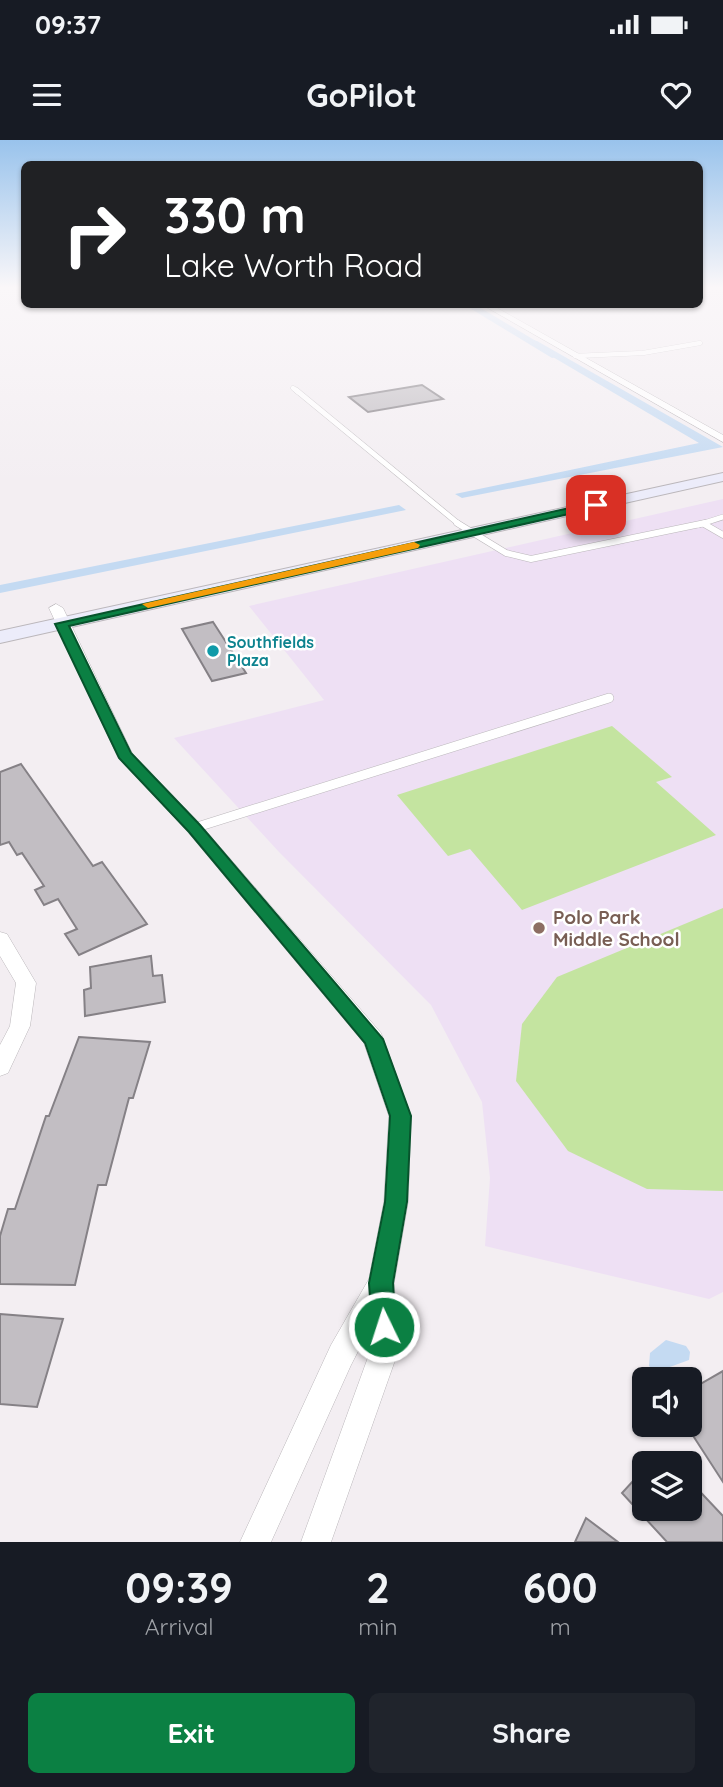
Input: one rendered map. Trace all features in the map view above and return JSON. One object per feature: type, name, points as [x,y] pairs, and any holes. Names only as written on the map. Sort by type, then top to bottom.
[{"type":"street","points":[[569,352],[717,432],[723,439]]},
{"type":"street","points":[[0,637],[59,616],[463,528],[723,466]]},
{"type":"street","points":[[463,528],[723,477]]},
{"type":"street","points":[[0,620],[59,616]]},
{"type":"street","points":[[59,616],[124,754],[194,828],[373,1039],[400,1116],[396,1202],[381,1283],[385,1349],[316,1542]]},
{"type":"street","points":[[0,939],[26,983],[20,1026],[0,1067]]},
{"type":"street","points":[[255,1542],[341,1354],[381,1283]]},
{"type":"lane","points":[[575,356],[647,352]]},
{"type":"lane","points":[[293,388],[463,528],[506,553],[531,559],[553,557],[704,524],[723,517]]},
{"type":"lane","points":[[704,524],[723,534]]},
{"type":"lane","points":[[194,828],[609,698]]},
{"type":"shaded area","name":"Polo Park Middle School","points":[[723,499],[723,1292],[709,1299],[485,1246],[490,1178],[482,1102],[431,1005],[279,852],[174,738],[324,700],[249,606]]},
{"type":"green space","points":[[612,726],[672,777],[656,782],[716,835],[522,910],[470,849],[448,856],[397,795]]},
{"type":"green space","points":[[723,908],[723,1191],[647,1189],[568,1151],[516,1081],[522,1024],[557,977]]},
{"type":"water","points":[[545,352],[557,352],[723,447],[462,498],[455,494],[699,443]]},
{"type":"water","points":[[399,505],[406,510],[0,593],[0,585]]},
{"type":"water","points":[[666,1340],[686,1346],[690,1352],[689,1360],[670,1367],[650,1367],[650,1353]]},
{"type":"building","points":[[422,385],[443,399],[368,412],[349,397]]},
{"type":"building","name":"Southfields Plaza","points":[[213,622],[246,673],[212,681],[182,629]]},
{"type":"building","points":[[21,764],[93,866],[102,862],[147,924],[79,955],[65,934],[77,929],[58,899],[44,905],[35,890],[44,886],[22,853],[17,855],[9,842],[0,845],[0,772]]},
{"type":"building","points":[[151,956],[153,976],[162,975],[165,1002],[85,1016],[84,990],[91,988],[90,967]]},
{"type":"building","points":[[79,1037],[150,1042],[133,1098],[129,1098],[106,1185],[98,1185],[75,1285],[0,1284],[0,1236],[8,1209],[15,1209],[46,1116],[49,1116]]},
{"type":"building","points":[[0,1314],[63,1319],[37,1407],[0,1404]]},
{"type":"building","points":[[723,1371],[723,1482],[694,1437],[702,1437],[702,1383]]},
{"type":"building","points":[[632,1482],[632,1504],[622,1493]]},
{"type":"building","points":[[702,1494],[723,1516],[723,1542],[667,1542],[648,1521],[702,1521]]},
{"type":"building","points":[[586,1518],[618,1542],[575,1542]]},
{"type":"waterway","points":[[550,352],[556,356]]},
{"type":"slow traffic","points":[[148,604],[414,545]]},
{"type":"place","name":"Southfields Plaza","points":[[213,651]]},
{"type":"place","name":"Polo Park Middle School","points":[[539,928]]},
{"type":"route","points":[[384,1327],[381,1283],[396,1202],[400,1116],[373,1039],[194,828],[124,754],[61,624],[596,505]]}]
